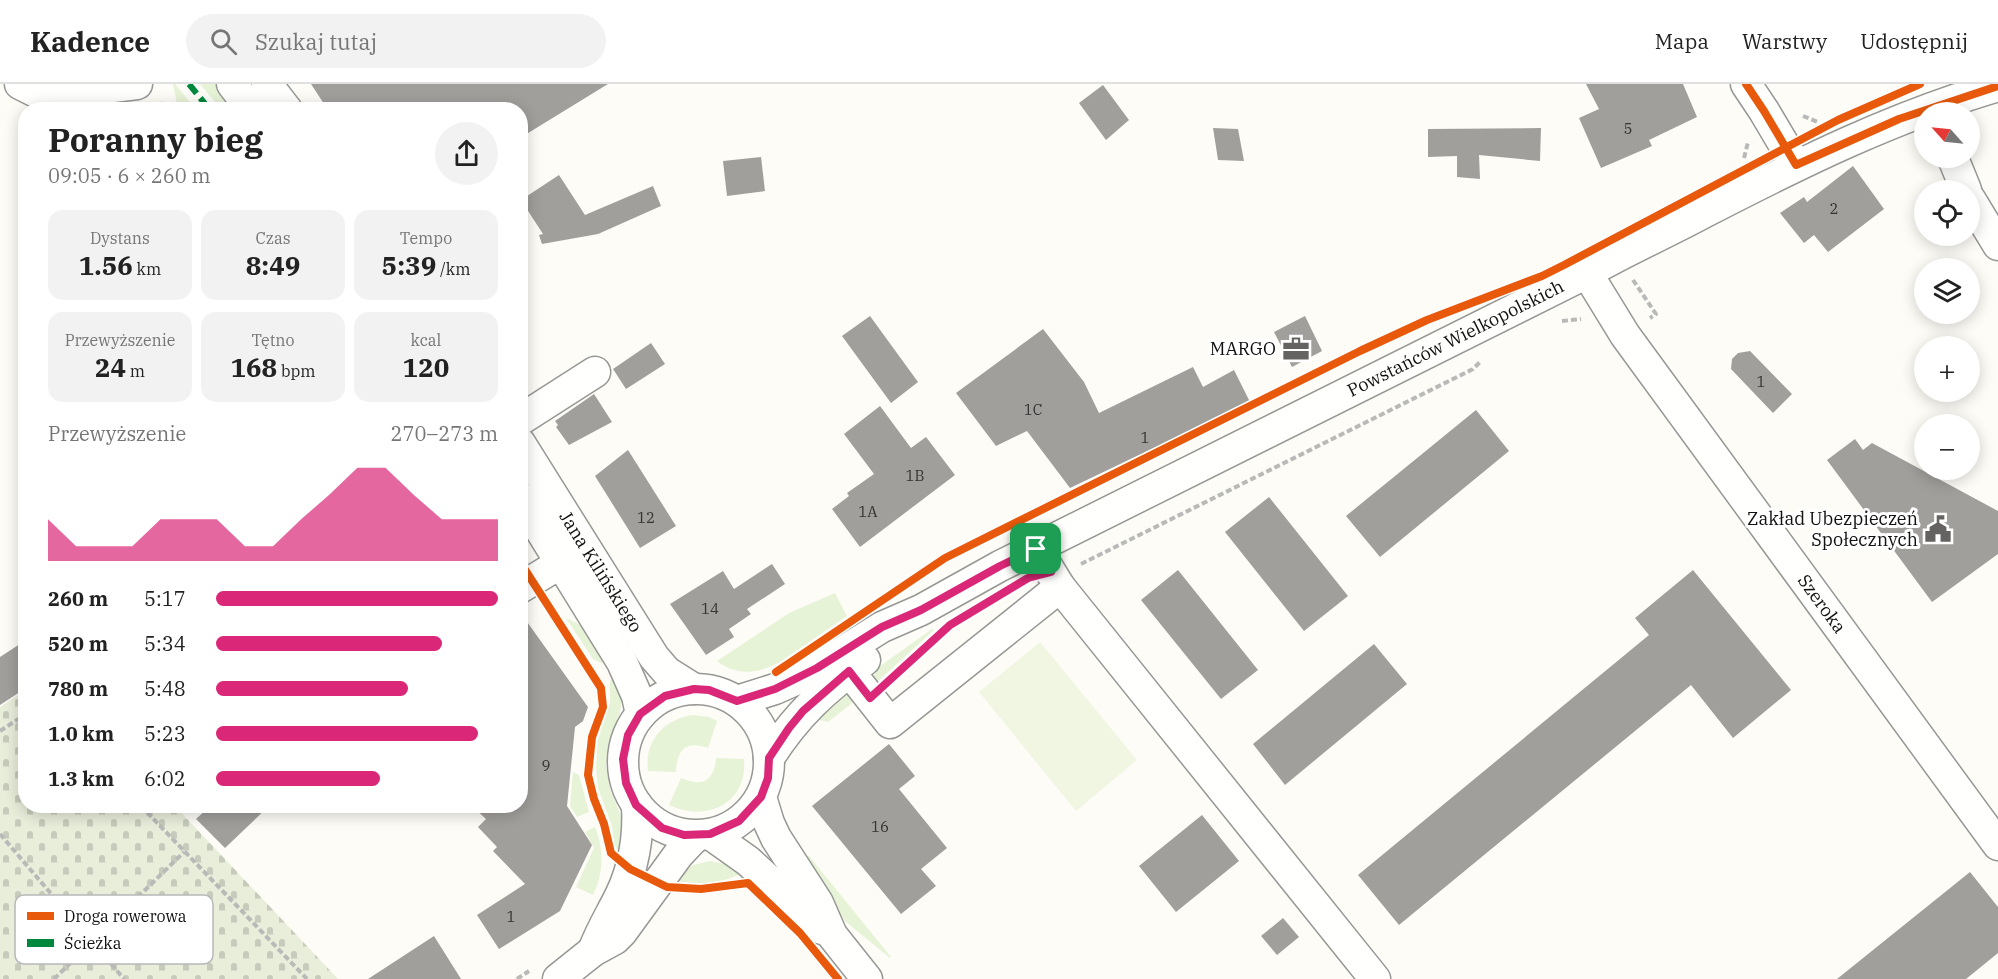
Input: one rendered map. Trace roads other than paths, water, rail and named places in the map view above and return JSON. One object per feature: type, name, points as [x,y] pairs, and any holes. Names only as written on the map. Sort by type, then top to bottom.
[{"type":"street","points":[[21,84],[48,95],[144,91]]},
{"type":"street","points":[[232,84],[271,95]]},
{"type":"street","points":[[1746,84],[1790,156]]},
{"type":"street","name":"Powstańców Wielkopolskich","points":[[1955,102],[1998,86]]},
{"type":"street","name":"Powstańców Wielkopolskich","points":[[737,701],[775,689],[802,676],[882,627],[921,610],[1000,566],[1049,569],[1624,252],[1658,237],[1790,156],[1914,116]]},
{"type":"street","points":[[1980,215],[1998,245]]},
{"type":"street","name":"Szeroka","points":[[1587,273],[1625,335],[1998,845]]},
{"type":"street","points":[[528,415],[595,372]]},
{"type":"street","name":"Jana Kilińskiego","points":[[528,456],[654,657],[667,672],[694,689]]},
{"type":"street","name":"Jana Kilińskiego","points":[[528,510],[622,662],[637,696],[640,714]]},
{"type":"street","points":[[528,583],[561,562]]},
{"type":"street","points":[[849,671],[890,723],[1049,569],[1375,979]]},
{"type":"street","name":"Powstańców Wielkopolskich","points":[[769,758],[803,711],[849,671],[894,638],[921,610]]},
{"type":"street","points":[[558,979],[593,951],[615,939],[622,932],[678,855],[703,835],[739,821],[761,797],[768,778],[769,758],[765,736],[753,716],[737,701],[709,690],[694,689],[665,696],[640,714],[628,735],[623,759],[626,783],[636,805],[638,834],[634,856],[620,897],[601,928],[593,951]]},
{"type":"street","points":[[761,797],[772,831],[818,903],[832,935],[867,979]]},
{"type":"street","points":[[636,805],[662,828],[684,835],[703,835],[748,861],[814,922],[832,935]]},
{"type":"place","name":"MARGO","points":[[1296,349]]},
{"type":"place","name":"Zakład Ubezpieczeń Społecznych","points":[[1938,529]]}]
